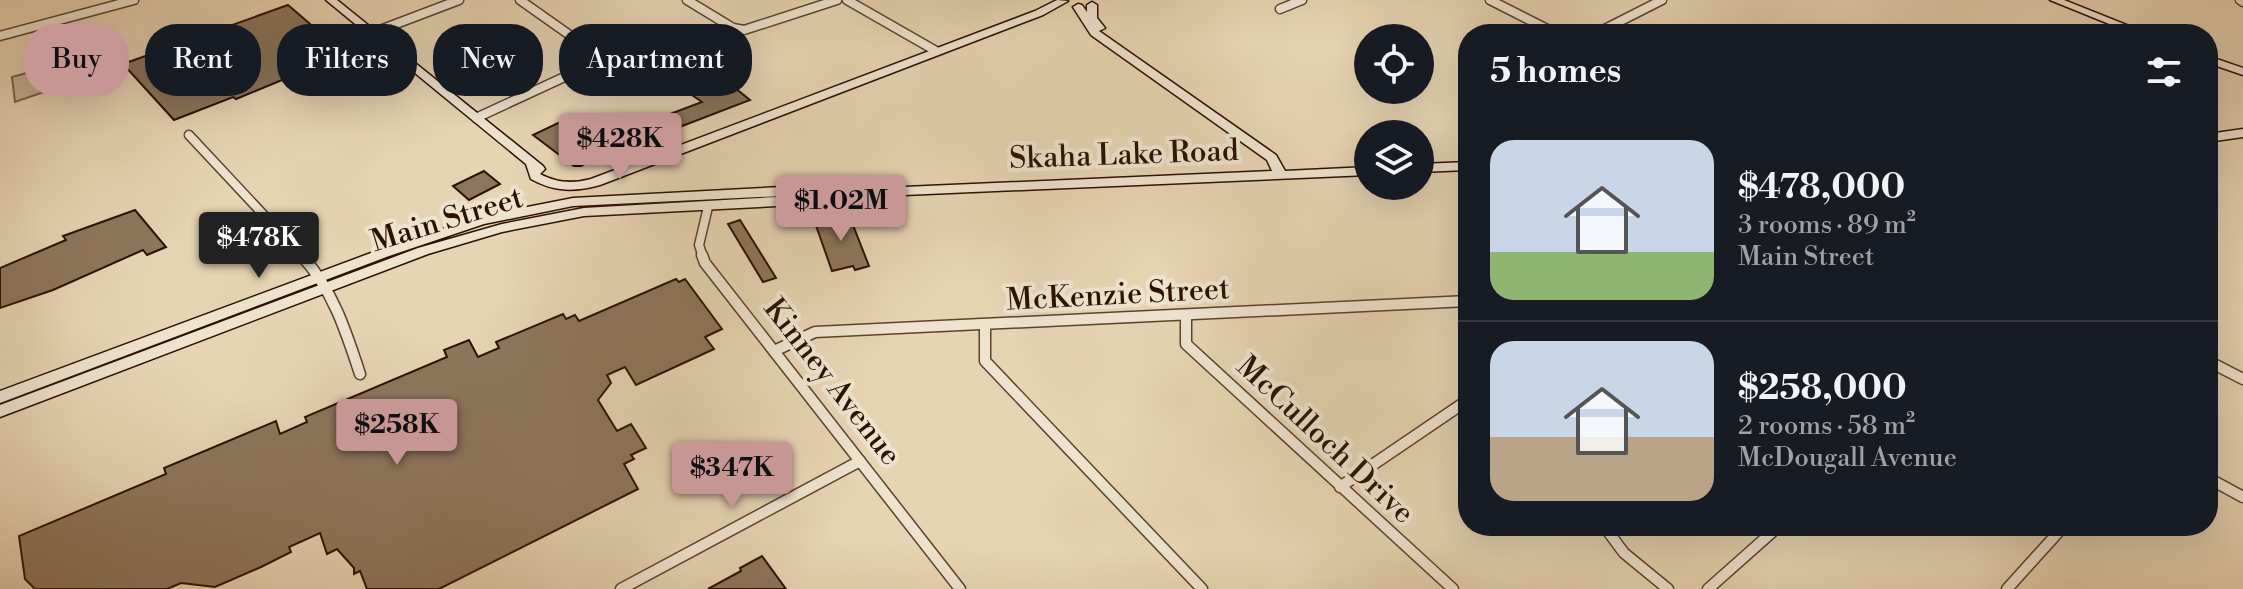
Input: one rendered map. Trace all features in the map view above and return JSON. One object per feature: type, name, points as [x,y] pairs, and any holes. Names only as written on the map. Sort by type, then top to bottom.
[{"type":"main road","points":[[331,0],[361,24]]},
{"type":"main road","points":[[2055,0],[2118,24]]},
{"type":"main road","points":[[417,70],[531,166],[535,176],[556,183],[590,184],[936,51],[1069,4],[1095,2],[1092,19],[1110,41]]},
{"type":"main road","points":[[1069,4],[1095,33],[1268,155],[1276,163],[1280,174]]},
{"type":"main road","points":[[2218,63],[2243,72]]},
{"type":"main road","points":[[2218,134],[2243,132]]},
{"type":"main road","points":[[2218,144],[2243,143]]},
{"type":"main road","points":[[1261,175],[1268,167],[1268,155]]},
{"type":"main road","points":[[1434,167],[1458,166]]},
{"type":"main road","name":"Skaha Lake Road","points":[[532,209],[597,200],[857,198],[882,192],[1354,171]]},
{"type":"main road","points":[[532,209],[546,198],[556,183]]},
{"type":"main road","name":"Skaha Lake Road","points":[[550,217],[710,201]]},
{"type":"main road","name":"Main Street","points":[[0,411],[443,232],[532,209]]},
{"type":"main road","name":"Main Street","points":[[0,397],[323,282],[465,236],[550,217]]},
{"type":"street","points":[[0,36],[134,0]]},
{"type":"street","points":[[396,24],[459,0]]},
{"type":"street","points":[[476,118],[592,67],[600,58],[520,0]]},
{"type":"street","points":[[687,0],[733,28],[744,30],[837,0]]},
{"type":"street","points":[[847,0],[936,51]]},
{"type":"street","points":[[1280,9],[1302,0]]},
{"type":"street","points":[[1490,0],[1537,24]]},
{"type":"street","points":[[1615,24],[1662,0]]},
{"type":"street","points":[[189,135],[323,282],[342,320],[360,374]]},
{"type":"street","name":"Kinney Avenue","points":[[710,201],[700,237],[700,254],[960,589]]},
{"type":"street","name":"McKenzie Street","points":[[774,351],[815,332],[1458,301]]},
{"type":"street","name":"McCulloch Drive","points":[[1186,315],[1186,344],[1453,589]]},
{"type":"street","points":[[985,325],[985,361],[1202,589]]},
{"type":"street","points":[[2218,366],[2243,379]]},
{"type":"street","points":[[1340,487],[1458,407]]},
{"type":"street","points":[[621,589],[860,461]]},
{"type":"street","points":[[2218,483],[2243,497]]},
{"type":"street","points":[[1611,536],[1624,553],[1668,589]]},
{"type":"street","points":[[1708,589],[1768,536]]},
{"type":"street","points":[[2007,589],[2055,536]]},
{"type":"shaded area","points":[[24,74],[24,96],[32,96],[15,102],[12,77]]},
{"type":"building","points":[[288,5],[310,24],[277,24],[277,82],[261,89],[261,24],[235,24]]},
{"type":"building","points":[[145,56],[145,88],[129,71],[129,62]]},
{"type":"building","points":[[152,96],[243,96],[233,97],[174,120]]},
{"type":"building","points":[[693,96],[745,96],[750,100],[669,131],[654,120],[702,102]]},
{"type":"building","points":[[558,123],[603,154],[581,166],[574,166],[533,135]]},
{"type":"building","points":[[484,171],[500,184],[469,200],[453,186]]},
{"type":"building","points":[[135,210],[166,247],[147,255],[143,250],[53,290],[0,308],[0,268],[66,240],[63,236]]},
{"type":"building","points":[[825,214],[827,220],[849,215],[869,266],[832,271],[813,217]]},
{"type":"building","points":[[740,220],[776,278],[763,282],[728,224]]},
{"type":"building","points":[[676,279],[679,282],[685,279],[722,329],[705,337],[714,349],[636,385],[625,367],[607,375],[611,383],[598,400],[617,431],[631,424],[646,448],[631,455],[634,459],[624,464],[638,489],[439,589],[367,589],[360,571],[354,574],[354,568],[337,549],[327,554],[320,533],[289,547],[291,552],[215,587],[181,583],[167,589],[35,589],[25,579],[19,536],[166,474],[164,468],[276,421],[280,434],[307,422],[305,417],[447,357],[444,350],[469,340],[478,357],[499,348],[496,342],[563,314],[566,319],[575,315],[579,321]]},
{"type":"building","points":[[762,556],[786,589],[708,589],[741,571],[740,568]]}]
